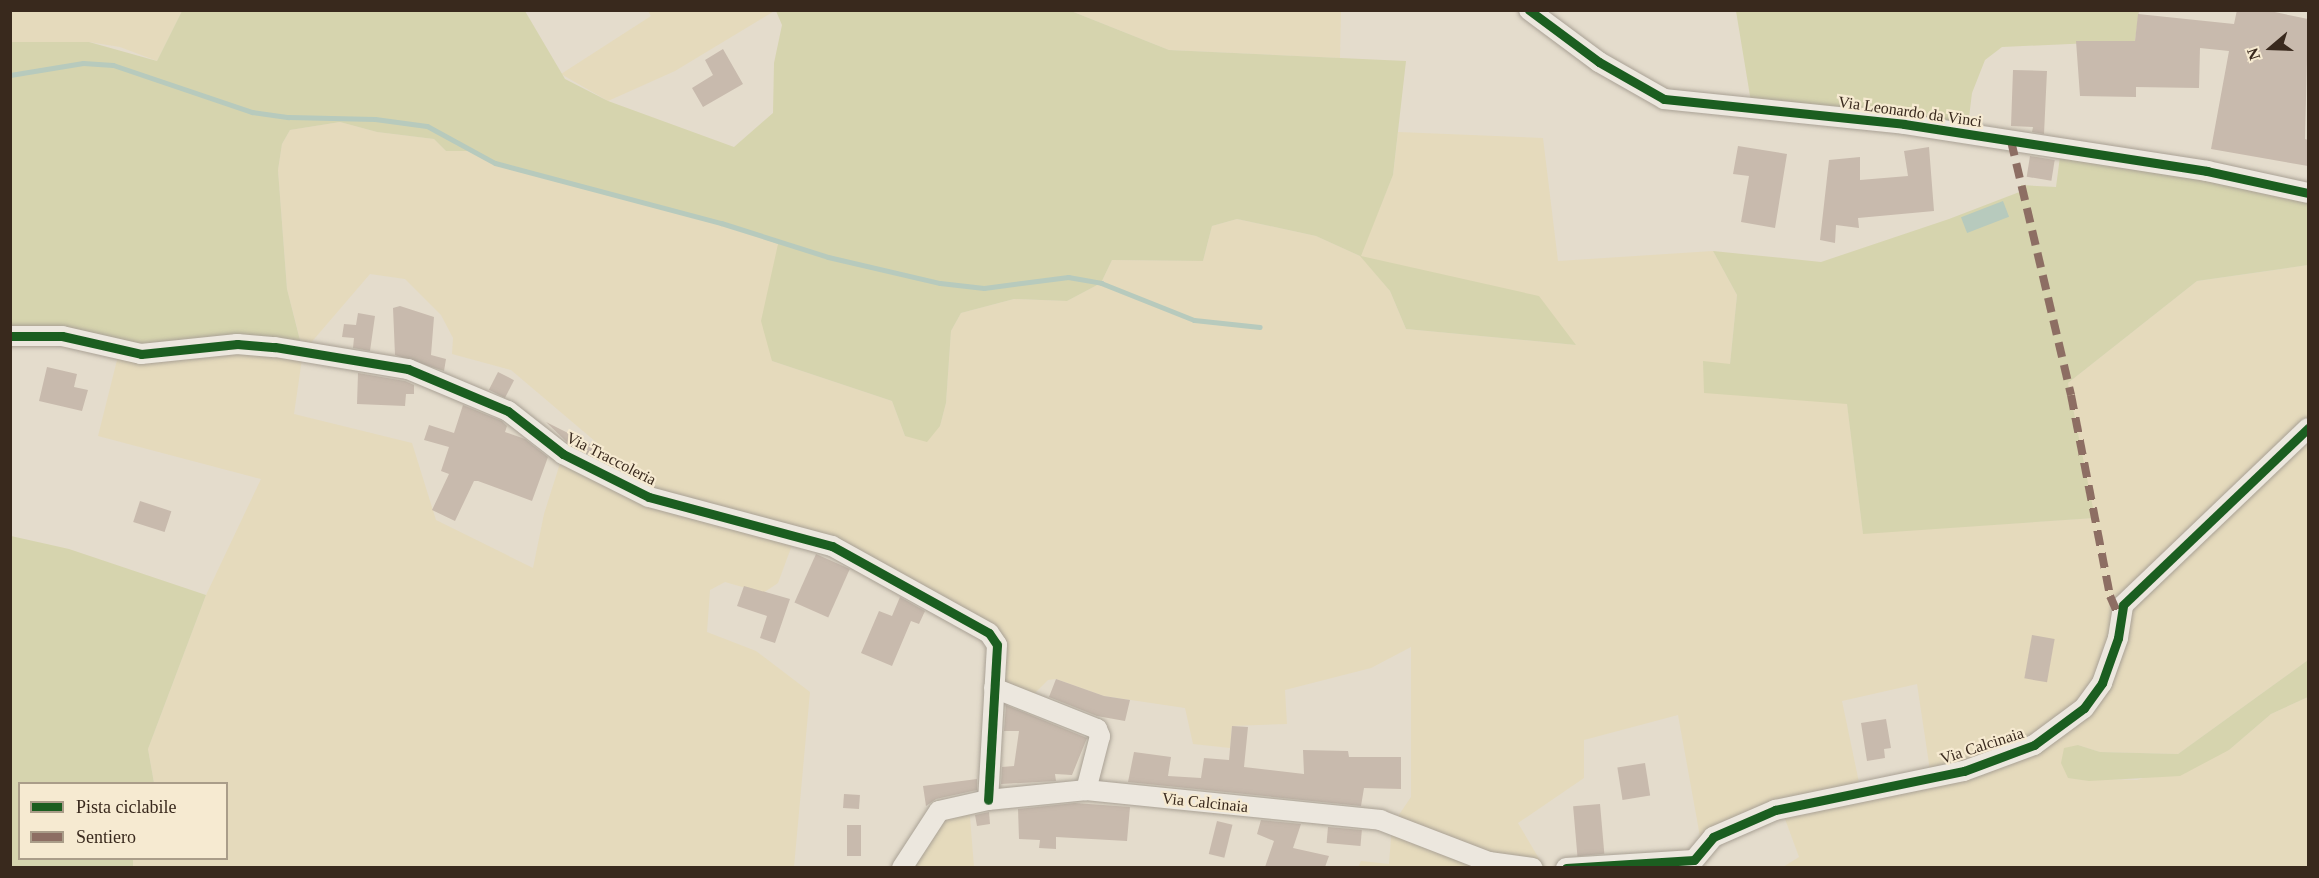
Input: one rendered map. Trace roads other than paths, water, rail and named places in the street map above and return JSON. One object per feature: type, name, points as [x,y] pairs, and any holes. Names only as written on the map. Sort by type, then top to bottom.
[{"type":"street","name":"Via Leonardo da Vinci","points":[[1529,10],[1599,62],[1664,99],[1904,124],[2207,171],[2308,193]]},
{"type":"street","name":"Via Traccoleria","points":[[10,336],[73,337],[141,354],[237,344],[275,347],[408,369],[508,411],[563,454],[650,497],[832,546],[989,633],[997,645],[988,800]]},
{"type":"street","name":"Via Calcinaia","points":[[1566,867],[1694,860],[1713,837],[1775,810],[1964,771],[2034,745],[2084,708],[2102,683],[2118,638],[2123,605],[2308,428]]},
{"type":"street","points":[[994,688],[1097,729],[1100,736],[1086,790]]},
{"type":"street","name":"Via Calcinaia","points":[[902,867],[939,811],[988,800],[1086,790],[1380,820],[1489,862],[1533,867]]},
{"type":"waterway","points":[[10,75],[83,63],[113,65],[252,112],[289,117],[375,119],[427,126],[495,163],[721,223],[828,257],[940,283],[984,288],[1068,277],[1101,283],[1194,320],[1260,327]]}]
